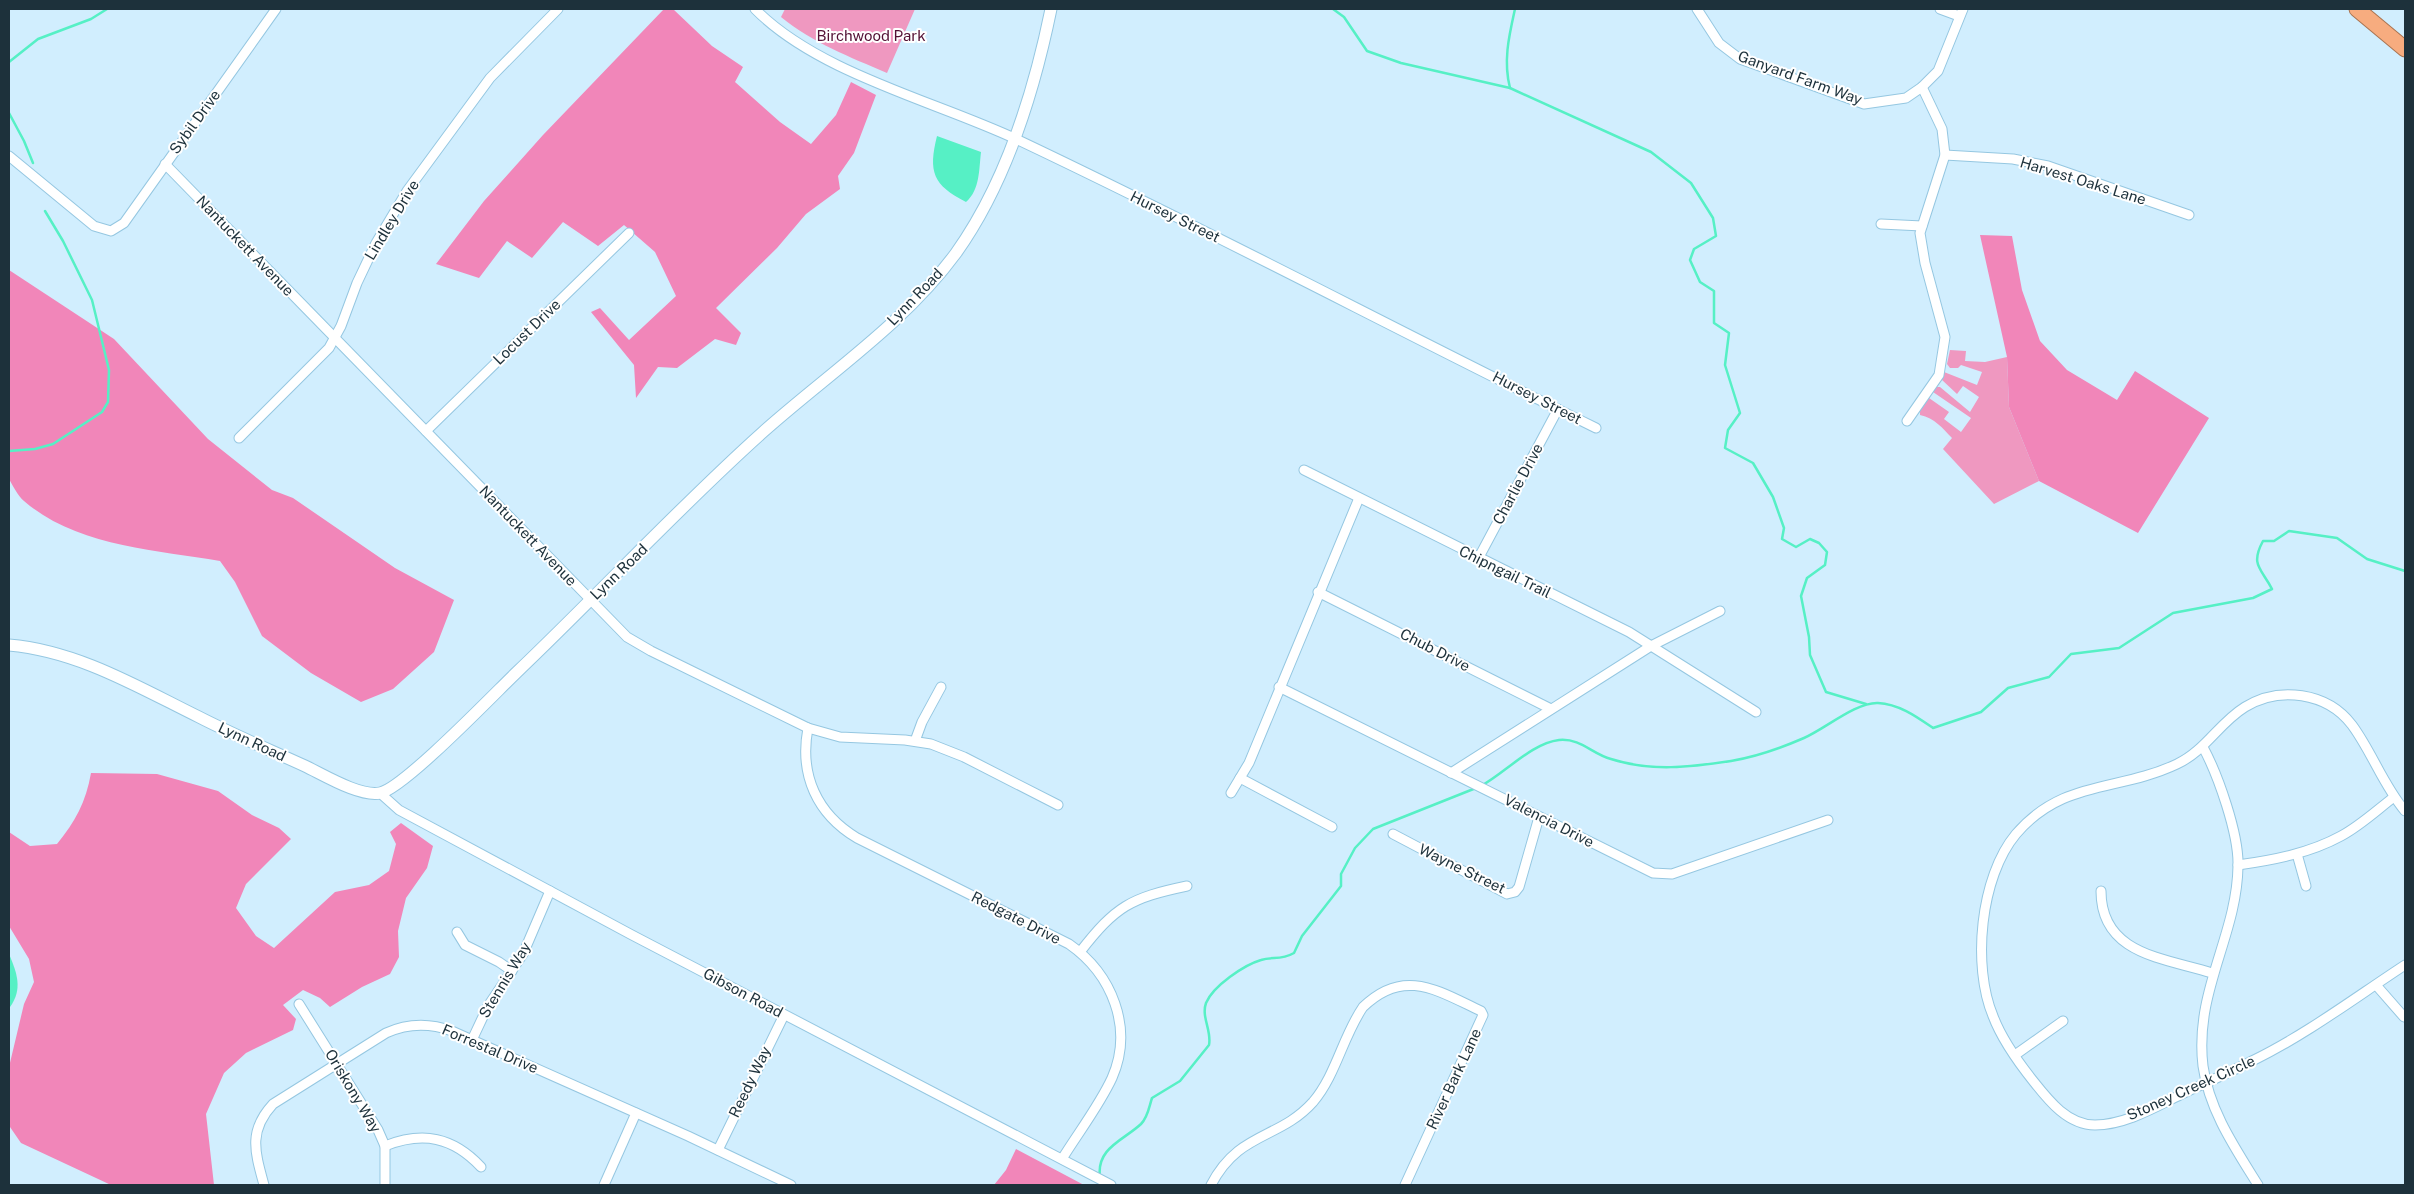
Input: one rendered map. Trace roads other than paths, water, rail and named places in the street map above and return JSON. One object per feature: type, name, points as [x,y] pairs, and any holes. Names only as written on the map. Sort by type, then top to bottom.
[{"type":"highway","points":[[2357,9],[2405,49]]},
{"type":"street","name":"Sybil Drive","points":[[9,156],[94,226],[111,231],[124,223],[276,9]]},
{"type":"street","name":"Lindley Drive","points":[[238,438],[323,355],[335,338],[365,265],[399,203],[490,78],[558,9]]},
{"type":"street","name":"Hursey Street","points":[[755,9],[798,43],[856,72],[1014,138],[1596,428]]},
{"type":"street","name":"Lynn Road","points":[[9,645],[38,649],[96,666],[239,737],[352,788],[368,793],[380,793],[408,775],[746,448],[898,318],[929,286],[973,226],[994,186],[1014,138],[1037,69],[1051,9]]},
{"type":"street","name":"Ganyard Farm Way","points":[[1697,9],[1720,43],[1740,59],[1864,104],[1906,98],[1922,87],[1938,71],[1961,12]]},
{"type":"street","points":[[1940,9],[1961,12]]},
{"type":"street","points":[[1907,421],[1938,375],[1945,337],[1925,263],[1920,233],[1945,156],[1942,129],[1922,87]]},
{"type":"street","name":"Harvest Oaks Lane","points":[[1945,156],[2013,158],[2048,166],[2190,215]]},
{"type":"street","name":"Nantuckett Avenue","points":[[165,164],[617,628],[639,645],[808,728],[840,737],[915,741],[950,750],[1058,805]]},
{"type":"street","points":[[1881,224],[1922,226]]},
{"type":"street","name":"Locust Drive","points":[[426,431],[629,233]]},
{"type":"street","name":"Charlie Drive","points":[[1478,559],[1558,408]]},
{"type":"street","name":"Chipngail Trail","points":[[1304,470],[1478,559],[1629,632],[1756,712]]},
{"type":"street","points":[[1231,793],[1240,778],[1358,498]]},
{"type":"street","name":"Chub Drive","points":[[1318,592],[1551,709]]},
{"type":"street","points":[[1451,773],[1651,646],[1720,611]]},
{"type":"street","points":[[915,741],[922,722],[941,687]]},
{"type":"street","name":"Valencia Drive","points":[[1279,687],[1653,873],[1672,874],[1828,820]]},
{"type":"street","name":"Stoney Creek Circle","points":[[2405,811],[2394,797],[2351,724],[2334,709],[2308,697],[2287,694],[2245,707],[2204,747],[2185,760],[2137,778],[2083,790],[2061,798],[2032,818],[2008,845],[1987,894],[1983,918],[1983,943],[1989,1005],[1997,1026],[2015,1055],[2052,1103],[2073,1119],[2091,1125],[2116,1122],[2146,1111],[2284,1044],[2405,965]]},
{"type":"street","name":"Redgate Drive","points":[[808,728],[805,758],[810,785],[824,810],[846,831],[1080,952],[1099,971],[1116,1002],[1120,1025],[1120,1046],[1112,1077],[1062,1159]]},
{"type":"street","points":[[2204,747],[2221,788],[2231,823],[2238,866],[2228,921],[2212,973],[2205,1005],[2202,1028],[2202,1052],[2210,1098],[2222,1124],[2258,1185]]},
{"type":"street","points":[[1240,778],[1332,828]]},
{"type":"street","name":"Gibson Road","points":[[380,793],[399,810],[550,891],[1111,1185]]},
{"type":"street","points":[[2238,866],[2297,854],[2325,844],[2343,835],[2394,797]]},
{"type":"street","name":"Wayne Street","points":[[1393,834],[1507,894],[1515,892],[1518,887],[1539,817]]},
{"type":"street","points":[[2297,854],[2306,886]]},
{"type":"street","points":[[1080,952],[1103,923],[1127,904],[1158,892],[1187,886]]},
{"type":"street","name":"Stennis Way","points":[[472,1040],[488,1006],[523,954],[550,891]]},
{"type":"street","points":[[2101,891],[2102,909],[2107,921],[2126,944],[2138,951],[2212,973]]},
{"type":"street","points":[[457,932],[465,945],[499,962],[512,971]]},
{"type":"street","name":"River Bark Lane","points":[[1211,1185],[1218,1172],[1237,1150],[1293,1120],[1314,1100],[1363,1007],[1371,999],[1388,989],[1411,984],[1434,989],[1481,1011],[1483,1015],[1405,1185]]},
{"type":"street","points":[[2376,985],[2404,1017]]},
{"type":"street","name":"Oriskony Way","points":[[299,1004],[378,1130],[385,1146],[384,1185]]},
{"type":"street","name":"Reedy Way","points":[[718,1150],[784,1014]]},
{"type":"street","points":[[2015,1055],[2063,1020]]},
{"type":"street","name":"Forrestal Drive","points":[[264,1185],[255,1148],[262,1117],[273,1104],[386,1033],[408,1026],[437,1026],[472,1040],[718,1150],[791,1185]]},
{"type":"street","points":[[604,1185],[636,1113]]},
{"type":"street","points":[[385,1146],[419,1137],[442,1140],[468,1154],[481,1167]]},
{"type":"waterway","points":[[9,62],[38,39],[91,19],[107,9]]},
{"type":"waterway","points":[[1333,9],[1344,17],[1367,51],[1401,63],[1510,88],[1651,152],[1691,183],[1713,218],[1716,236],[1694,249],[1690,260],[1700,282],[1714,291],[1714,323],[1729,333],[1725,365],[1740,413],[1728,430],[1725,448],[1753,463],[1773,497],[1784,528],[1782,539],[1796,547],[1810,539],[1819,543],[1827,552],[1825,565],[1807,578],[1801,596],[1809,637],[1810,655],[1826,692],[1866,704]]},
{"type":"waterway","points":[[1510,88],[1507,58],[1515,9]]},
{"type":"waterway","points":[[9,113],[33,163]]},
{"type":"waterway","points":[[9,451],[35,449],[53,444],[102,412],[108,402],[109,370],[92,300],[63,241],[45,211]]},
{"type":"waterway","points":[[1481,786],[1529,752],[1549,742],[1559,740],[1574,741],[1604,757],[1626,763],[1641,766],[1671,767],[1731,761],[1768,752],[1804,738],[1850,711],[1869,704],[1886,704],[1900,708],[1933,728],[1981,712],[2008,688],[2049,677],[2071,654],[2119,648],[2173,613],[2253,598],[2272,589],[2258,566],[2257,556],[2259,549],[2263,541],[2274,541],[2289,531],[2337,538],[2367,559],[2405,571]]},
{"type":"waterway","points":[[1100,1177],[1102,1159],[1107,1152],[1141,1124],[1147,1115],[1152,1098],[1180,1081],[1209,1045],[1210,1040],[1205,1008],[1206,1003],[1215,990],[1238,971],[1254,963],[1265,959],[1285,957],[1294,953],[1302,936],[1341,886],[1341,874],[1355,848],[1373,829],[1476,788]]},
{"type":"park label","name":"Birchwood Park","points":[[871,36]]}]
